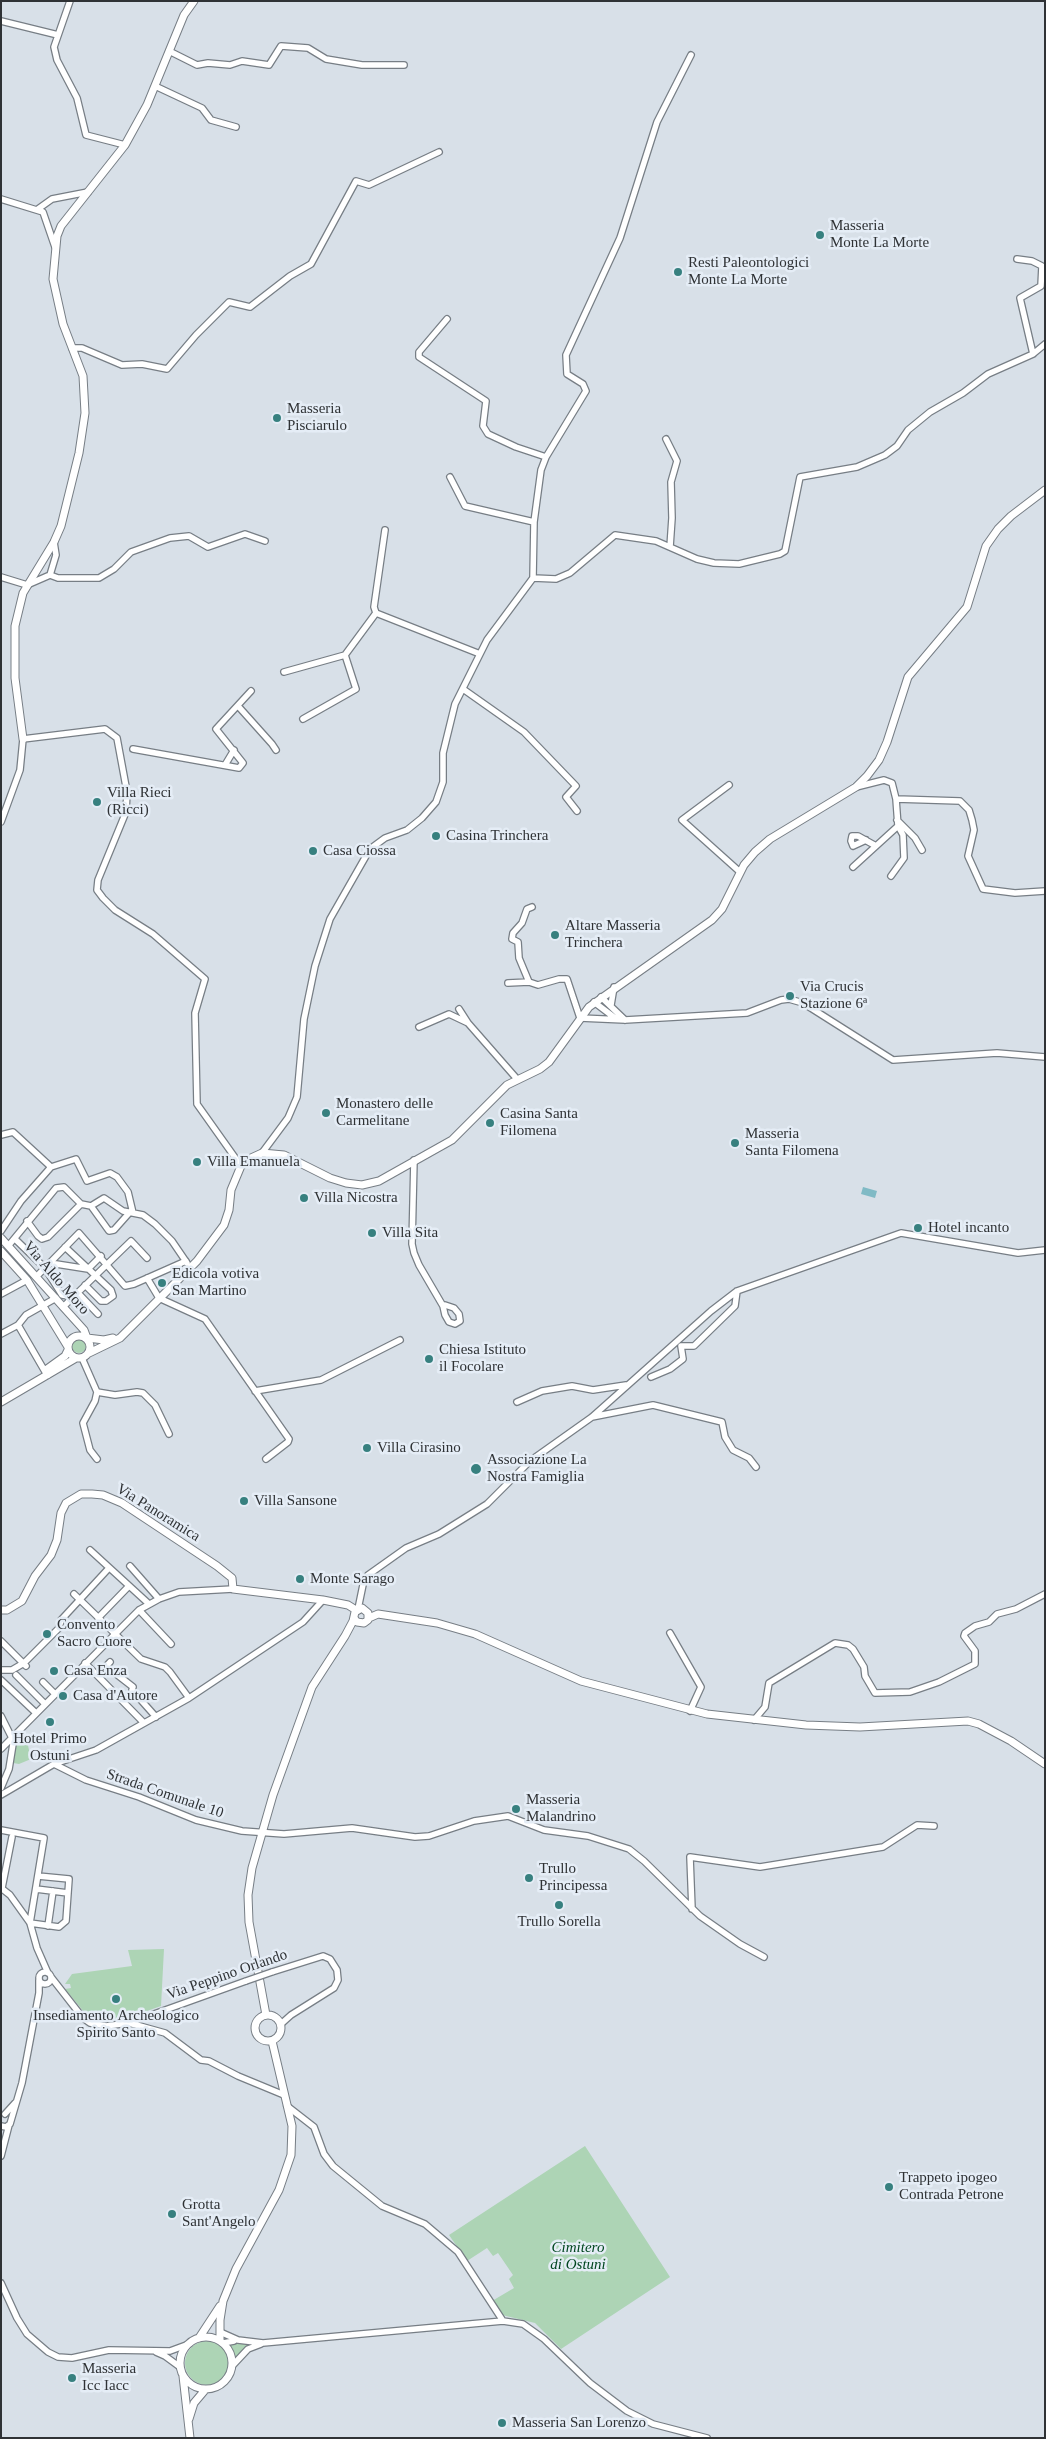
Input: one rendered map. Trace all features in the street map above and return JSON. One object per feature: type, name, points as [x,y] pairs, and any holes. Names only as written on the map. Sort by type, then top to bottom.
[{"type":"main road","points":[[23,739],[14,652],[17,617],[27,586],[54,542],[61,526],[79,452],[85,413],[83,376],[63,324],[53,279],[55,247],[61,226],[125,146],[155,86],[184,16],[194,1]]},
{"type":"main road","points":[[1,1402],[82,1356],[120,1338],[188,1265],[216,1238],[224,1225],[229,1210],[231,1190],[241,1166],[262,1153],[284,1155],[330,1178],[362,1185],[379,1182],[414,1160],[452,1140],[506,1085],[540,1069],[549,1062],[580,1018],[594,1002],[712,920],[722,909],[740,872],[755,852],[770,839],[856,787],[867,776],[882,754],[908,677],[968,607],[986,546],[1010,516],[1045,490]]},
{"type":"main road","name":"Via Aldo Moro","points":[[1,1238],[84,1330],[87,1338]]},
{"type":"main road","name":"Via Aldo Moro","points":[[1,1251],[27,1280],[68,1349]]},
{"type":"main road","points":[[47,1375],[47,1369],[65,1356],[70,1340],[76,1336],[104,1340],[126,1332]]},
{"type":"main road","points":[[82,1356],[91,1347],[87,1338]]},
{"type":"main road","points":[[68,1349],[82,1356]]},
{"type":"main road","name":"Via Panoramica","points":[[1,1610],[7,1610],[22,1601],[35,1576],[51,1555],[57,1540],[61,1513],[66,1503],[81,1494],[103,1494],[122,1503],[232,1578],[233,1589]]},
{"type":"main road","points":[[233,1589],[344,1604],[356,1613],[360,1624]]},
{"type":"main road","points":[[366,1610],[369,1618]]},
{"type":"main road","points":[[266,2015],[252,1944],[248,1895],[261,1832],[312,1687],[345,1636],[356,1613],[366,1610],[394,1616]]},
{"type":"main road","points":[[345,1636],[360,1624],[378,1614],[437,1623],[475,1634],[581,1681],[690,1711],[754,1720],[860,1727],[968,1721],[979,1724],[1011,1741],[1045,1764]]},
{"type":"main road","points":[[266,2015],[277,2018],[281,2024],[278,2036],[272,2041],[263,2040],[255,2031],[256,2022],[266,2015]]},
{"type":"main road","points":[[199,2338],[223,2301],[236,2269],[279,2190],[291,2155],[292,2126],[272,2041]]},
{"type":"main road","points":[[183,2376],[196,2388],[205,2390],[213,2389],[227,2380],[233,2365],[232,2357],[222,2342],[220,2332],[223,2301]]},
{"type":"main road","points":[[190,2438],[180,2359],[189,2344],[199,2338],[206,2337],[222,2342]]},
{"type":"main road","points":[[188,2424],[194,2403],[205,2390]]},
{"type":"street","points":[[70,1],[54,48],[57,60],[77,98],[86,135],[125,146]]},
{"type":"street","points":[[1,21],[58,35]]},
{"type":"street","points":[[170,51],[197,65],[208,63],[230,65],[242,61],[269,65],[281,46],[308,48],[326,59],[362,65],[404,65]]},
{"type":"street","points":[[262,1153],[288,1118],[297,1097],[304,1019],[315,966],[330,919],[370,849],[384,838],[407,830],[422,818],[436,802],[444,782],[443,753],[455,704],[488,640],[533,578],[534,522],[541,470],[546,457],[586,391],[583,384],[567,374],[566,355],[620,238],[657,122],[691,55]]},
{"type":"street","points":[[155,86],[202,108],[211,120],[236,127]]},
{"type":"street","points":[[72,348],[82,348],[122,365],[142,364],[167,369],[196,335],[229,302],[250,307],[290,276],[311,264],[356,181],[369,184],[439,152]]},
{"type":"street","points":[[38,209],[52,198],[88,192]]},
{"type":"street","points":[[1,199],[43,212],[55,247]]},
{"type":"street","points":[[1017,259],[1032,261],[1042,266],[1041,286],[1020,298],[1033,354]]},
{"type":"street","points":[[447,319],[419,352],[420,357],[486,401],[483,426],[488,434],[516,447],[546,457]]},
{"type":"street","points":[[533,578],[556,579],[570,573],[615,536],[656,541],[697,560],[714,563],[739,564],[780,554],[785,551],[800,477],[857,467],[885,455],[897,446],[908,430],[930,412],[963,394],[988,374],[1033,354],[1045,344]]},
{"type":"street","points":[[666,439],[677,461],[671,482],[670,547]]},
{"type":"street","points":[[450,477],[465,506],[534,522]]},
{"type":"street","points":[[376,613],[374,607],[385,530]]},
{"type":"street","points":[[1,577],[27,586],[50,575],[58,578],[99,578],[114,568],[131,552],[170,538],[189,536],[208,547],[245,534],[265,541]]},
{"type":"street","points":[[50,575],[56,555],[54,542]]},
{"type":"street","points":[[376,613],[480,654]]},
{"type":"street","points":[[284,672],[345,656],[376,613]]},
{"type":"street","points":[[303,719],[356,689],[345,656]]},
{"type":"street","points":[[463,689],[524,732],[570,779],[576,786],[566,797],[577,811]]},
{"type":"street","points":[[133,749],[239,768],[243,762],[216,729],[251,691]]},
{"type":"street","points":[[238,706],[276,750]]},
{"type":"street","points":[[1,822],[20,770],[23,739],[105,729],[117,738],[127,792],[126,812],[98,880],[97,890],[102,898],[116,910],[153,934],[205,979],[195,1013],[197,1104],[241,1166]]},
{"type":"street","points":[[225,764],[234,750]]},
{"type":"street","points":[[856,787],[884,780],[892,783],[896,799],[898,823],[903,835],[904,858],[892,876]]},
{"type":"street","points":[[730,785],[682,820],[740,872]]},
{"type":"street","points":[[896,799],[960,802],[969,810],[972,820],[974,830],[968,856],[983,889],[1015,894],[1045,891]]},
{"type":"street","points":[[852,867],[898,823]]},
{"type":"street","points":[[898,823],[915,838],[922,850]]},
{"type":"street","points":[[866,840],[876,846]]},
{"type":"street","points":[[529,982],[519,958],[518,942],[512,939],[513,933],[522,924],[527,909],[532,907]]},
{"type":"street","points":[[508,983],[529,982],[538,985],[559,979],[568,979],[580,1018],[615,1018],[625,1020],[747,1013],[781,1000],[789,999],[803,1003],[893,1060],[997,1053],[1045,1057]]},
{"type":"street","points":[[611,1005],[614,987]]},
{"type":"street","points":[[601,997],[625,1020]]},
{"type":"street","points":[[594,1002],[615,1018]]},
{"type":"street","points":[[459,1009],[468,1023],[517,1079]]},
{"type":"street","points":[[419,1027],[448,1014],[468,1023]]},
{"type":"street","points":[[1,1135],[13,1132],[51,1167]]},
{"type":"street","points":[[3,1227],[21,1201],[51,1167],[76,1158],[87,1181],[110,1173],[117,1177],[128,1192],[132,1212]]},
{"type":"street","points":[[414,1160],[412,1244],[418,1265],[443,1306]]},
{"type":"street","points":[[9,1245],[56,1188],[64,1187],[82,1204],[91,1206],[109,1231],[114,1230],[132,1212]]},
{"type":"street","points":[[37,1276],[79,1233],[125,1286],[188,1265],[172,1241],[143,1215],[123,1211],[104,1198],[91,1206]]},
{"type":"street","points":[[27,1221],[38,1236],[42,1238],[48,1237],[82,1204]]},
{"type":"street","points":[[356,1613],[364,1580],[368,1575],[406,1548],[439,1534],[481,1509],[530,1461],[592,1417],[736,1291],[901,1233],[1018,1253],[1045,1250]]},
{"type":"street","name":"Via Aldo Moro","points":[[15,1239],[47,1266],[62,1295],[76,1295],[98,1314]]},
{"type":"street","points":[[63,1307],[130,1241],[147,1258]]},
{"type":"street","points":[[65,1247],[111,1290],[113,1296],[106,1302],[101,1301],[86,1285]]},
{"type":"street","points":[[88,1269],[100,1256]]},
{"type":"street","points":[[47,1266],[88,1269]]},
{"type":"street","points":[[147,1278],[159,1298],[205,1319],[290,1441],[266,1460]]},
{"type":"street","points":[[1,1294],[27,1280]]},
{"type":"street","points":[[651,1377],[670,1370],[683,1359],[681,1346],[694,1346],[735,1306],[736,1291]]},
{"type":"street","points":[[1,1334],[18,1324],[26,1315],[56,1298]]},
{"type":"street","points":[[18,1324],[47,1375]]},
{"type":"street","points":[[255,1391],[321,1380],[400,1340]]},
{"type":"street","points":[[82,1356],[97,1392],[95,1401],[83,1423],[90,1450],[97,1459]]},
{"type":"street","points":[[517,1402],[542,1390],[572,1386],[593,1390],[627,1385]]},
{"type":"street","points":[[97,1392],[115,1395],[143,1393],[155,1406],[170,1434]]},
{"type":"street","points":[[592,1417],[653,1404],[722,1422],[725,1437],[733,1450],[749,1458],[756,1468]]},
{"type":"street","points":[[90,1550],[149,1604]]},
{"type":"street","points":[[130,1566],[159,1598]]},
{"type":"street","points":[[1,1670],[14,1673],[25,1665],[59,1628],[61,1620],[109,1568]]},
{"type":"street","points":[[98,1618],[129,1586]]},
{"type":"street","points":[[1,1749],[114,1633],[139,1610],[159,1598],[197,1590],[233,1589]]},
{"type":"street","points":[[74,1594],[141,1660],[165,1667],[188,1698]]},
{"type":"street","points":[[754,1720],[765,1707],[769,1683],[835,1643],[848,1645],[853,1649],[864,1667],[865,1676],[875,1693],[910,1692],[938,1682],[975,1664],[975,1651],[964,1636],[965,1633],[975,1626],[989,1622],[997,1614],[1016,1609],[1045,1594]]},
{"type":"street","points":[[1,1795],[54,1764],[96,1750],[188,1698],[303,1622],[323,1600]]},
{"type":"street","points":[[139,1610],[171,1644]]},
{"type":"street","points":[[670,1633],[701,1687],[690,1711]]},
{"type":"street","points":[[1,1640],[25,1665]]},
{"type":"street","points":[[85,1663],[144,1723]]},
{"type":"street","points":[[6,1664],[45,1704]]},
{"type":"street","points":[[98,1675],[108,1664],[133,1687],[132,1690],[156,1717]]},
{"type":"street","points":[[1,1680],[36,1714]]},
{"type":"street","points":[[43,1682],[55,1694]]},
{"type":"street","points":[[1,1716],[12,1738],[9,1769],[1,1788]]},
{"type":"street","name":"Strada Comunale 10","points":[[54,1764],[86,1780],[139,1797],[196,1820],[242,1831],[284,1834],[352,1828],[415,1837],[429,1836],[474,1821],[508,1816],[544,1830],[588,1836],[629,1850],[644,1861],[692,1909],[740,1944],[764,1957]]},
{"type":"street","points":[[692,1909],[690,1858],[760,1867],[883,1847],[917,1825],[934,1826]]},
{"type":"street","points":[[1,1830],[44,1838],[30,1923],[59,1927],[66,1922],[69,1879],[38,1876]]},
{"type":"street","points":[[2,1888],[12,1837]]},
{"type":"street","name":"Via Peppino Orlando","points":[[2,1888],[10,1895],[30,1923],[37,1948],[50,1980],[90,2023],[106,2026],[129,2023],[272,1972],[323,1956],[330,1959],[337,1970],[338,1980],[334,1988],[291,2015],[281,2024]]},
{"type":"street","points":[[36,1889],[68,1893]]},
{"type":"street","points":[[48,1926],[53,1891]]},
{"type":"street","name":"Via Peppino Orlando","points":[[37,1948],[40,1978],[39,1993]]},
{"type":"street","points":[[43,1972],[50,1980],[40,1978],[43,1972]]},
{"type":"street","points":[[1,2156],[17,2099],[39,1993],[50,1980]]},
{"type":"street","points":[[129,2023],[165,2033],[200,2060],[209,2061],[238,2076],[284,2095]]},
{"type":"street","points":[[10,2122],[3,2114],[17,2099]]},
{"type":"street","points":[[288,2106],[314,2127],[324,2154],[333,2166],[382,2206],[425,2224],[458,2252],[504,2322]]},
{"type":"street","points":[[6,2139],[2,2127],[10,2122]]},
{"type":"street","points":[[1,2283],[17,2318],[27,2334],[48,2352],[58,2357],[72,2358],[109,2350],[170,2350],[189,2344]]},
{"type":"street","points":[[222,2342],[238,2340],[264,2343],[504,2322],[522,2324],[532,2330],[609,2399],[640,2420],[707,2438]]},
{"type":"street","points":[[220,2332],[238,2340]]},
{"type":"street","points":[[233,2365],[248,2349],[264,2343]]},
{"type":"street","points":[[149,2350],[165,2356],[180,2367]]},
{"type":"green space","points":[[76,1339],[82,1339],[86,1346],[82,1353],[76,1353],[72,1349],[72,1343]]},
{"type":"green space","points":[[23,1733],[31,1759],[19,1764],[13,1763],[16,1741]]},
{"type":"green space","points":[[164,1949],[161,2006],[130,2017],[103,2021],[84,2012],[65,1989],[71,1988],[70,1984],[65,1984],[72,1974],[132,1966],[128,1950]]},
{"type":"green space","name":"Cimitero di Ostuni","points":[[585,2146],[670,2277],[561,2349],[535,2323],[502,2315],[492,2301],[514,2288],[509,2279],[513,2275],[498,2253],[493,2256],[487,2248],[467,2261],[449,2235]]},
{"type":"green space","points":[[211,2341],[223,2347],[228,2354],[228,2372],[223,2379],[216,2384],[203,2385],[195,2382],[188,2375],[185,2359],[188,2351],[195,2344]]},
{"type":"green space","points":[[228,2342],[251,2345],[236,2358]]},
{"type":"water","points":[[863,1187],[877,1191],[875,1198],[861,1194]]},
{"type":"place","name":"Masseria Monte La Morte","points":[[820,235]]},
{"type":"place","name":"Resti Paleontologici Monte La Morte","points":[[678,272]]},
{"type":"place","name":"Masseria Pisciarulo","points":[[277,418]]},
{"type":"place","name":"Villa Rieci (Ricci)","points":[[97,802]]},
{"type":"place","name":"Casina Trinchera","points":[[436,836]]},
{"type":"place","name":"Casa Ciossa","points":[[313,851]]},
{"type":"place","name":"Altare Masseria Trinchera","points":[[555,935]]},
{"type":"place","name":"Via Crucis Stazione 6ª","points":[[790,996]]},
{"type":"place","name":"Monastero delle Carmelitane","points":[[326,1113]]},
{"type":"place","name":"Casina Santa Filomena","points":[[490,1123]]},
{"type":"place","name":"Masseria Santa Filomena","points":[[735,1143]]},
{"type":"place","name":"Villa Emanuela","points":[[197,1162]]},
{"type":"place","name":"Villa Nicostra","points":[[304,1198]]},
{"type":"place","name":"Hotel incanto","points":[[918,1228]]},
{"type":"place","name":"Villa Sita","points":[[372,1233]]},
{"type":"place","name":"Edicola votiva San Martino","points":[[162,1283]]},
{"type":"place","name":"Chiesa Istituto il Focolare","points":[[429,1359]]},
{"type":"place","name":"Villa Cirasino","points":[[367,1448]]},
{"type":"place","name":"Associazione La Nostra Famiglia","points":[[476,1469]]},
{"type":"place","name":"Villa Sansone","points":[[244,1501]]},
{"type":"place","name":"Monte Sarago","points":[[300,1579]]},
{"type":"place","name":"Convento Sacro Cuore","points":[[47,1634]]},
{"type":"place","name":"Casa Enza","points":[[54,1671]]},
{"type":"place","name":"Casa d'Autore","points":[[63,1696]]},
{"type":"place","name":"Hotel Primo Ostuni","points":[[50,1722]]},
{"type":"place","name":"Masseria Malandrino","points":[[516,1809]]},
{"type":"place","name":"Trullo Principessa","points":[[529,1878]]},
{"type":"place","name":"Trullo Sorella","points":[[559,1905]]},
{"type":"place","name":"Insediamento Archeologico Spirito Santo","points":[[116,1999]]},
{"type":"place","name":"Trappeto ipogeo Contrada Petrone","points":[[889,2187]]},
{"type":"place","name":"Grotta Sant'Angelo","points":[[172,2214]]},
{"type":"place","name":"Masseria Icc Iacc","points":[[72,2378]]},
{"type":"place","name":"Masseria San Lorenzo","points":[[502,2423]]}]
